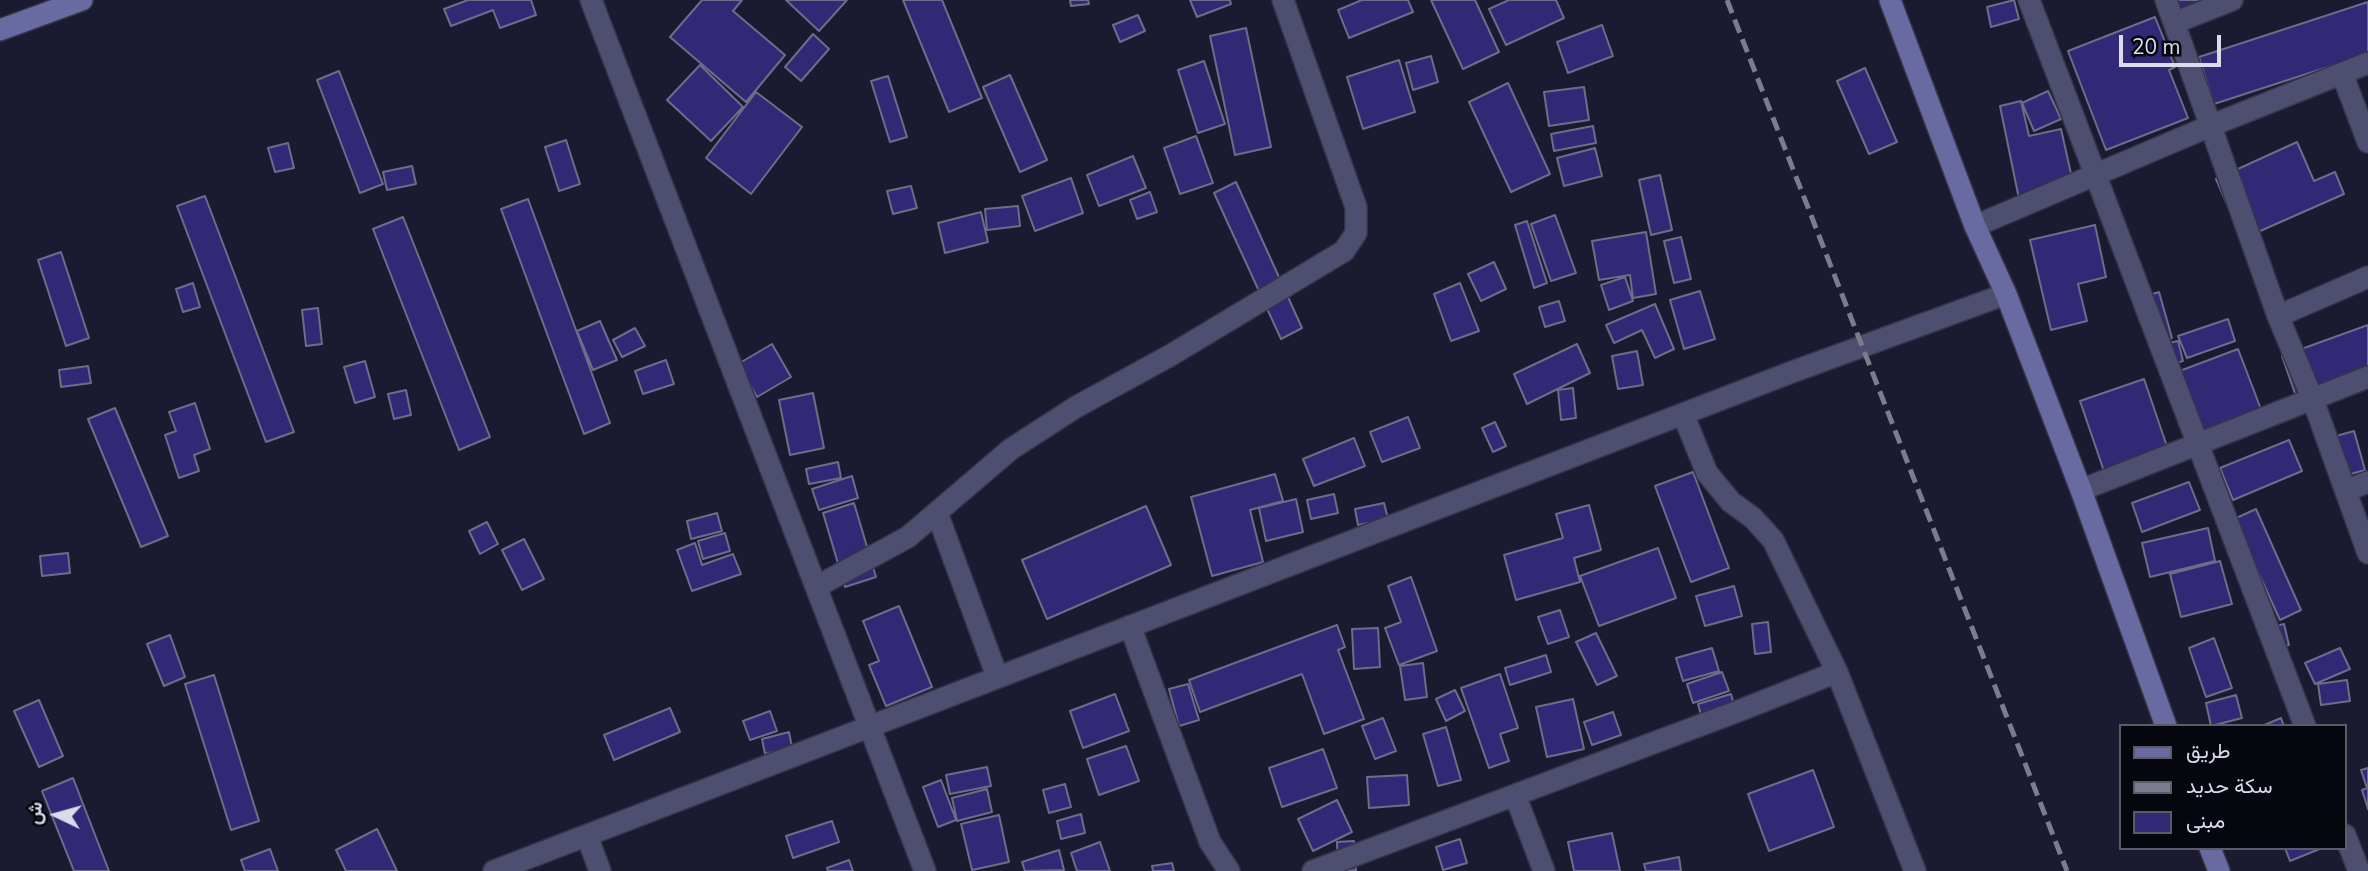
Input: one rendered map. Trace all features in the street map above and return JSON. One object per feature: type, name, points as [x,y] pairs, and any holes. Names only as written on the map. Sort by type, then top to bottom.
[{"type":"street","points":[[0,30],[82,0]]},
{"type":"street","points":[[591,0],[925,871]]},
{"type":"street","points":[[816,587],[908,537],[1011,449],[1076,407],[1171,355],[1344,251],[1356,233],[1356,207],[1283,0]]},
{"type":"street","points":[[1890,0],[1975,226],[2006,294],[2081,490],[2165,724]]},
{"type":"street","points":[[2029,0],[2304,724]]},
{"type":"street","points":[[2166,0],[2278,316],[2368,553]]},
{"type":"street","points":[[2174,23],[2232,0]]},
{"type":"street","points":[[1975,226],[2210,126],[2368,63]]},
{"type":"street","points":[[2342,73],[2368,142]]},
{"type":"street","points":[[2278,316],[2368,277]]},
{"type":"street","points":[[494,871],[1683,414],[2006,294]]},
{"type":"street","points":[[2081,490],[2368,377]]},
{"type":"street","points":[[1683,414],[1707,473],[1731,502],[1753,518],[1773,540],[1837,672],[1915,871]]},
{"type":"street","points":[[2346,491],[2368,482]]},
{"type":"street","points":[[937,513],[997,676]]},
{"type":"street","points":[[1130,626],[1210,842],[1228,871]]},
{"type":"street","points":[[1313,871],[1837,672]]},
{"type":"street","points":[[1515,795],[1544,871]]},
{"type":"street","points":[[587,835],[600,871]]},
{"type":"street","points":[[2347,840],[2359,871]]},
{"type":"street","points":[[2211,850],[2219,871]]},
{"type":"building","points":[[468,0],[531,0],[536,15],[500,28],[493,10],[451,26],[444,9]]},
{"type":"building","points":[[702,0],[742,0],[733,11],[785,55],[746,102],[670,37]]},
{"type":"building","points":[[786,0],[847,0],[819,31]]},
{"type":"building","points":[[903,0],[942,0],[982,98],[949,112]]},
{"type":"building","points":[[1070,0],[1088,0],[1089,4],[1071,6]]},
{"type":"building","points":[[1190,0],[1230,0],[1231,4],[1197,17]]},
{"type":"building","points":[[1362,0],[1408,0],[1413,12],[1349,38],[1338,10]]},
{"type":"building","points":[[1431,0],[1475,0],[1499,52],[1463,69]]},
{"type":"building","points":[[1509,0],[1556,0],[1564,18],[1506,45],[1489,9]]},
{"type":"building","points":[[2014,0],[2019,19],[1991,27],[1987,7]]},
{"type":"building","points":[[2168,0],[2227,0],[2173,20]]},
{"type":"building","points":[[2368,2],[2368,54],[2214,104],[2199,57]]},
{"type":"building","points":[[1138,15],[1145,31],[1120,42],[1113,25]]},
{"type":"building","points":[[2155,17],[2175,67],[2169,70],[2188,118],[2106,150],[2068,51]]},
{"type":"building","points":[[1602,25],[1613,56],[1568,73],[1557,42]]},
{"type":"building","points":[[1246,28],[1271,147],[1235,155],[1210,36]]},
{"type":"building","points":[[813,34],[829,49],[801,81],[785,67]]},
{"type":"building","points":[[1431,56],[1438,82],[1413,90],[1406,63]]},
{"type":"building","points":[[1399,60],[1415,112],[1363,129],[1347,77]]},
{"type":"building","points":[[1204,61],[1225,124],[1198,133],[1178,70]]},
{"type":"building","points":[[700,65],[743,107],[711,141],[667,100]]},
{"type":"building","points":[[1865,68],[1897,142],[1869,154],[1837,81]]},
{"type":"building","points":[[339,71],[383,184],[360,193],[317,80]]},
{"type":"building","points":[[1010,75],[1047,160],[1020,172],[983,87]]},
{"type":"building","points":[[888,76],[907,137],[890,142],[871,81]]},
{"type":"building","points":[[1508,83],[1550,174],[1511,192],[1469,102]]},
{"type":"building","points":[[1584,87],[1589,120],[1549,126],[1544,92]]},
{"type":"building","points":[[2048,91],[2061,119],[2034,131],[2022,103]]},
{"type":"building","points":[[756,92],[802,127],[751,194],[706,158]]},
{"type":"building","points":[[2021,101],[2029,136],[2061,129],[2074,187],[2019,199],[2000,106]]},
{"type":"building","points":[[1593,126],[1596,143],[1554,151],[1551,134]]},
{"type":"building","points":[[1196,136],[1213,183],[1180,194],[1164,148]]},
{"type":"building","points":[[566,140],[580,184],[559,191],[545,147]]},
{"type":"building","points":[[2297,142],[2314,181],[2335,172],[2344,194],[2242,239],[2216,179]]},
{"type":"building","points":[[288,143],[294,168],[275,172],[268,148]]},
{"type":"building","points":[[1595,148],[1602,176],[1564,186],[1557,158]]},
{"type":"building","points":[[1133,156],[1146,188],[1099,206],[1087,175]]},
{"type":"building","points":[[412,166],[416,184],[387,190],[383,172]]},
{"type":"building","points":[[1660,175],[1672,230],[1651,235],[1639,180]]},
{"type":"building","points":[[1071,178],[1083,213],[1035,231],[1022,196]]},
{"type":"building","points":[[1236,182],[1302,328],[1281,339],[1214,193]]},
{"type":"building","points":[[911,186],[917,208],[893,214],[887,191]]},
{"type":"building","points":[[1150,192],[1157,212],[1137,219],[1130,200]]},
{"type":"building","points":[[205,196],[294,432],[266,442],[177,206]]},
{"type":"building","points":[[528,199],[610,423],[584,434],[501,209]]},
{"type":"building","points":[[1018,206],[1020,226],[987,230],[985,209]]},
{"type":"building","points":[[981,212],[988,242],[945,253],[938,223]]},
{"type":"building","points":[[1555,215],[1576,273],[1551,281],[1531,224]]},
{"type":"building","points":[[403,217],[490,437],[459,450],[373,229]]},
{"type":"building","points":[[1527,221],[1547,283],[1534,288],[1515,225]]},
{"type":"building","points":[[2095,225],[2106,277],[2078,284],[2087,321],[2051,330],[2030,240]]},
{"type":"building","points":[[1646,232],[1656,294],[1633,298],[1630,275],[1599,280],[1592,241]]},
{"type":"building","points":[[1681,237],[1691,279],[1674,283],[1664,241]]},
{"type":"building","points":[[61,252],[89,338],[66,346],[38,260]]},
{"type":"building","points":[[1494,262],[1506,289],[1481,301],[1468,274]]},
{"type":"building","points":[[1625,277],[1633,301],[1609,310],[1601,285]]},
{"type":"building","points":[[193,283],[200,307],[183,312],[176,289]]},
{"type":"building","points":[[1460,283],[1479,331],[1451,341],[1434,294]]},
{"type":"building","points":[[1700,291],[1715,339],[1684,349],[1670,300]]},
{"type":"building","points":[[2159,292],[2172,338],[2155,343],[2142,297]]},
{"type":"building","points":[[1559,301],[1565,321],[1545,327],[1539,307]]},
{"type":"building","points":[[1655,304],[1674,349],[1655,358],[1642,330],[1614,343],[1606,325]]},
{"type":"building","points":[[318,308],[322,344],[306,346],[302,310]]},
{"type":"building","points":[[2228,319],[2235,341],[2187,358],[2178,336]]},
{"type":"building","points":[[600,321],[617,360],[593,370],[577,331]]},
{"type":"building","points":[[2368,325],[2368,378],[2298,402],[2282,356]]},
{"type":"building","points":[[635,328],[645,346],[622,357],[613,340]]},
{"type":"building","points":[[2178,341],[2183,361],[2165,366],[2160,345]]},
{"type":"building","points":[[772,344],[791,377],[757,397],[738,364]]},
{"type":"building","points":[[1577,344],[1590,373],[1527,404],[1514,374]]},
{"type":"building","points":[[2238,349],[2267,425],[2197,451],[2169,375]]},
{"type":"building","points":[[1637,351],[1643,385],[1618,389],[1612,356]]},
{"type":"building","points":[[666,360],[674,384],[643,394],[635,371]]},
{"type":"building","points":[[365,361],[375,397],[355,403],[344,367]]},
{"type":"building","points":[[88,366],[91,383],[61,387],[59,370]]},
{"type":"building","points":[[2144,379],[2172,461],[2108,483],[2080,401]]},
{"type":"building","points":[[1573,388],[1576,418],[1561,420],[1558,390]]},
{"type":"building","points":[[406,390],[411,415],[394,419],[388,394]]},
{"type":"building","points":[[813,393],[824,448],[790,455],[779,400]]},
{"type":"building","points":[[195,403],[210,449],[194,455],[199,471],[179,478],[165,435],[176,431],[169,412]]},
{"type":"building","points":[[115,408],[168,536],[141,547],[88,419]]},
{"type":"building","points":[[1408,417],[1420,448],[1382,462],[1370,432]]},
{"type":"building","points":[[1495,422],[1506,446],[1493,452],[1482,428]]},
{"type":"building","points":[[2354,431],[2365,470],[2340,477],[2329,438]]},
{"type":"building","points":[[1354,438],[1365,466],[1314,486],[1303,459]]},
{"type":"building","points":[[2289,440],[2302,471],[2233,500],[2220,468]]},
{"type":"building","points":[[838,462],[841,478],[809,484],[806,469]]},
{"type":"building","points":[[1693,472],[1729,568],[1691,582],[1655,486]]},
{"type":"building","points":[[1275,474],[1283,501],[1250,510],[1263,562],[1212,576],[1191,497]]},
{"type":"building","points":[[852,476],[858,498],[819,510],[812,489]]},
{"type":"building","points":[[2189,482],[2200,510],[2142,532],[2132,503]]},
{"type":"building","points":[[1334,494],[1338,513],[1311,519],[1307,500]]},
{"type":"building","points":[[1296,499],[1303,532],[1266,541],[1259,508]]},
{"type":"building","points":[[854,503],[876,577],[845,587],[823,513]]},
{"type":"building","points":[[1384,503],[1388,519],[1358,525],[1355,509]]},
{"type":"building","points":[[1589,505],[1601,550],[1574,558],[1580,582],[1516,600],[1504,555],[1563,538],[1556,514]]},
{"type":"building","points":[[1146,506],[1171,565],[1047,619],[1022,560]]},
{"type":"building","points":[[2256,509],[2301,610],[2280,620],[2234,519]]},
{"type":"building","points":[[717,513],[722,531],[691,539],[687,521]]},
{"type":"building","points":[[487,522],[498,544],[480,554],[469,531]]},
{"type":"building","points":[[2208,528],[2215,561],[2150,577],[2142,543]]},
{"type":"building","points":[[725,533],[730,551],[703,559],[698,541]]},
{"type":"building","points":[[524,539],[544,579],[522,590],[502,550]]},
{"type":"building","points":[[695,543],[702,565],[733,554],[741,574],[692,591],[677,550]]},
{"type":"building","points":[[1658,548],[1676,598],[1599,626],[1580,576]]},
{"type":"building","points":[[68,553],[70,573],[42,576],[40,556]]},
{"type":"building","points":[[2220,561],[2232,604],[2181,617],[2170,574]]},
{"type":"building","points":[[1411,577],[1437,651],[1399,665],[1385,628],[1401,622],[1388,586]]},
{"type":"building","points":[[1734,586],[1742,616],[1705,626],[1696,596]]},
{"type":"building","points":[[899,606],[932,687],[886,706],[869,665],[879,661],[863,621]]},
{"type":"building","points":[[1560,610],[1569,637],[1548,644],[1538,617]]},
{"type":"building","points":[[1768,622],[1771,652],[1755,654],[1752,624]]},
{"type":"building","points":[[2284,624],[2289,645],[2268,650],[2263,629]]},
{"type":"building","points":[[1337,625],[1345,647],[1338,650],[1364,719],[1324,734],[1302,674],[1200,712],[1189,680]]},
{"type":"building","points":[[1378,628],[1380,667],[1354,669],[1352,629]]},
{"type":"building","points":[[1596,633],[1617,676],[1597,685],[1576,642]]},
{"type":"building","points":[[170,635],[185,677],[164,686],[147,644]]},
{"type":"building","points":[[2214,638],[2232,688],[2206,697],[2189,648]]},
{"type":"building","points":[[1712,648],[1719,671],[1683,681],[1676,658]]},
{"type":"building","points":[[2340,648],[2350,669],[2315,684],[2305,663]]},
{"type":"building","points":[[1546,655],[1551,672],[1510,685],[1505,668]]},
{"type":"building","points":[[1423,663],[1427,697],[1405,700],[1400,666]]},
{"type":"building","points":[[1722,672],[1729,691],[1693,703],[1687,684]]},
{"type":"building","points":[[1500,674],[1518,728],[1500,734],[1509,761],[1489,768],[1461,688]]},
{"type":"building","points":[[214,675],[259,821],[231,830],[185,684]]},
{"type":"building","points":[[2347,680],[2350,701],[2321,705],[2318,684]]},
{"type":"building","points":[[1188,684],[1199,720],[1179,726],[1169,689]]},
{"type":"building","points":[[1455,690],[1465,711],[1446,721],[1436,699]]},
{"type":"building","points":[[1115,694],[1129,731],[1083,748],[1070,711]]},
{"type":"building","points":[[1731,694],[1736,712],[1703,722],[1698,704]]},
{"type":"building","points":[[2236,695],[2242,718],[2211,724],[2206,703]]},
{"type":"building","points":[[1573,699],[1584,749],[1547,757],[1536,707]]},
{"type":"building","points":[[39,700],[63,756],[39,767],[14,711]]},
{"type":"building","points":[[670,708],[680,732],[614,760],[604,735]]},
{"type":"building","points":[[770,711],[777,731],[750,740],[743,721]]},
{"type":"building","points":[[1613,712],[1621,735],[1592,745],[1584,722]]},
{"type":"building","points":[[1383,718],[1396,751],[1375,759],[1362,726]]},
{"type":"building","points":[[2281,718],[2283,724],[2267,724]]},
{"type":"building","points":[[1446,727],[1461,780],[1438,786],[1423,734]]},
{"type":"building","points":[[789,732],[792,747],[765,754],[762,739]]},
{"type":"building","points":[[1126,746],[1139,781],[1099,795],[1087,759]]},
{"type":"building","points":[[1323,749],[1337,788],[1282,807],[1269,768]]},
{"type":"building","points":[[987,767],[991,786],[950,794],[946,775]]},
{"type":"building","points":[[2368,768],[2368,809],[2362,790],[2367,788],[2361,770]]},
{"type":"building","points":[[1813,770],[1834,827],[1769,851],[1748,794]]},
{"type":"building","points":[[1407,775],[1409,805],[1369,808],[1367,777]]},
{"type":"building","points":[[73,778],[109,871],[74,871],[42,791]]},
{"type":"building","points":[[941,780],[956,820],[938,827],[923,787]]},
{"type":"building","points":[[1065,784],[1071,807],[1049,813],[1043,790]]},
{"type":"building","points":[[987,789],[992,812],[957,821],[952,798]]},
{"type":"building","points":[[1337,800],[1352,832],[1313,851],[1298,819]]},
{"type":"building","points":[[1081,814],[1085,833],[1061,839],[1057,821]]},
{"type":"building","points":[[999,815],[1009,862],[972,870],[961,824]]},
{"type":"building","points":[[832,821],[839,842],[793,858],[786,836]]},
{"type":"building","points":[[377,829],[397,871],[346,871],[336,850]]},
{"type":"building","points":[[1612,833],[1620,871],[1574,871],[1568,842]]},
{"type":"building","points":[[1460,839],[1467,863],[1443,870],[1436,847]]},
{"type":"building","points":[[1354,841],[1356,870],[1338,871],[1337,842]]},
{"type":"building","points":[[1100,842],[1110,871],[1077,871],[1071,853]]},
{"type":"building","points":[[270,849],[278,871],[245,871],[241,860]]},
{"type":"building","points":[[1059,850],[1064,870],[1025,871],[1022,862]]},
{"type":"building","points":[[2286,850],[2317,850],[2290,861]]},
{"type":"building","points":[[1679,857],[1681,871],[1646,871],[1644,864]]},
{"type":"building","points":[[849,860],[853,871],[828,871],[827,868]]},
{"type":"building","points":[[1172,863],[1174,871],[1153,871],[1152,866]]},
{"type":"railway","points":[[1727,0],[2067,871]]}]
